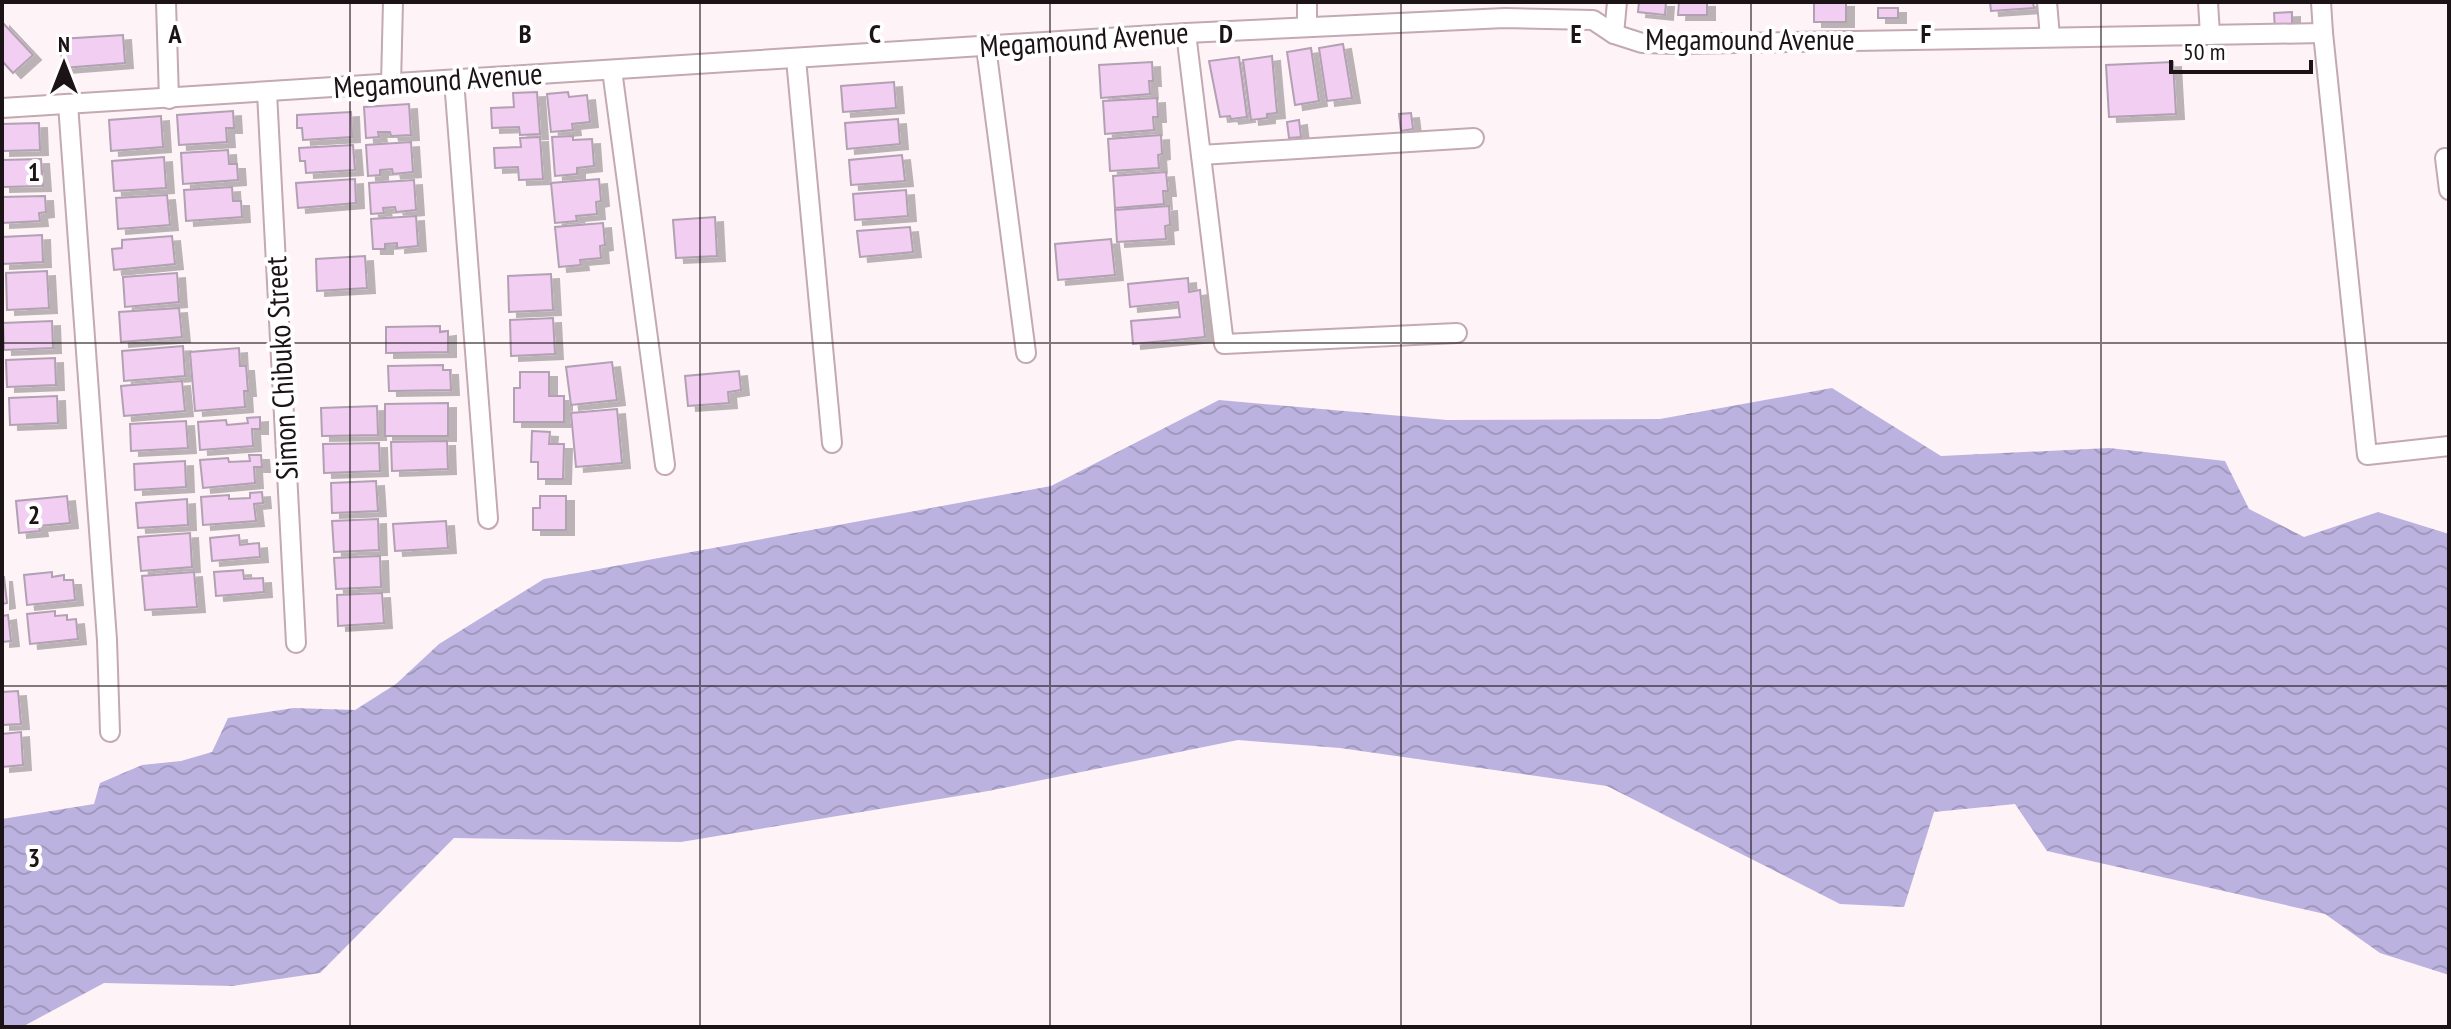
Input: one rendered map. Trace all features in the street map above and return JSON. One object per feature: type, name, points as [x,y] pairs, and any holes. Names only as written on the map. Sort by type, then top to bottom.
[{"type":"street","points":[[166,2],[169,99]]},
{"type":"street","points":[[391,84],[393,2]]},
{"type":"street","points":[[1307,2],[1307,27]]},
{"type":"street","points":[[1614,34],[1617,2]]},
{"type":"street","points":[[2047,2],[2050,37]]},
{"type":"street","points":[[2208,2],[2210,35]]},
{"type":"street","points":[[2321,2],[2367,455],[2449,446]]},
{"type":"street","name":"Megamound Avenue","points":[[2,108],[1307,27],[1505,10],[1593,20],[1614,34],[1642,43],[2323,33]]},
{"type":"street","points":[[1186,33],[1224,344],[1457,333]]},
{"type":"street","points":[[986,47],[1026,353]]},
{"type":"street","points":[[796,59],[832,443]]},
{"type":"street","points":[[612,70],[665,465]]},
{"type":"street","points":[[454,80],[488,519]]},
{"type":"street","name":"Simon Chibuko Street","points":[[267,93],[296,643]]},
{"type":"street","points":[[68,104],[107,640],[110,732]]},
{"type":"street","points":[[1201,155],[1474,138]]},
{"type":"street","points":[[2445,158],[2449,190]]},
{"type":"water","points":[[1832,388],[1941,456],[2109,448],[2225,461],[2249,509],[2304,537],[2378,512],[2449,534],[2449,975],[2380,953],[2325,914],[2047,851],[2015,804],[1934,812],[1904,907],[1840,904],[1607,786],[1340,748],[1238,740],[988,791],[681,842],[454,838],[320,973],[232,986],[104,983],[22,1027],[2,1027],[2,819],[94,804],[100,783],[142,765],[181,761],[212,752],[228,718],[294,708],[355,710],[396,684],[439,644],[544,579],[1051,486],[1219,400],[1447,420],[1660,419]]},
{"type":"building","points":[[1639,2],[1666,2],[1665,15],[1638,12]]},
{"type":"building","points":[[1679,2],[1707,2],[1707,15],[1678,15]]},
{"type":"building","points":[[1814,2],[1846,2],[1846,22],[1814,22]]},
{"type":"building","points":[[1990,2],[2033,2],[2034,8],[1991,11]]},
{"type":"building","points":[[1878,8],[1898,8],[1898,18],[1878,18]]},
{"type":"building","points":[[2292,12],[2292,29],[2275,29],[2274,13]]},
{"type":"building","points":[[2,22],[33,55],[13,73],[2,61]]},
{"type":"building","points":[[123,35],[125,63],[63,68],[60,39]]},
{"type":"building","points":[[1343,44],[1352,98],[1327,101],[1319,48]]},
{"type":"building","points":[[1311,48],[1319,101],[1295,105],[1287,52]]},
{"type":"building","points":[[1272,56],[1277,113],[1251,120],[1243,60]]},
{"type":"building","points":[[1239,57],[1247,117],[1220,117],[1209,61]]},
{"type":"building","points":[[1152,62],[1150,94],[1101,98],[1099,65]]},
{"type":"building","points":[[2173,62],[2176,114],[2109,117],[2106,65]]},
{"type":"building","points":[[894,82],[896,108],[843,112],[841,86]]},
{"type":"building","points":[[537,92],[540,134],[520,135],[519,127],[492,128],[491,108],[514,107],[513,93]]},
{"type":"building","points":[[568,92],[569,97],[587,95],[590,122],[572,124],[573,130],[551,132],[547,94]]},
{"type":"building","points":[[1157,98],[1158,117],[1153,117],[1154,130],[1105,134],[1103,101]]},
{"type":"building","points":[[409,104],[411,135],[391,136],[390,132],[378,132],[379,137],[366,138],[364,107]]},
{"type":"building","points":[[233,111],[234,128],[226,128],[227,142],[179,145],[177,115]]},
{"type":"building","points":[[351,112],[352,137],[303,140],[302,128],[297,128],[297,115]]},
{"type":"building","points":[[1411,113],[1413,129],[1401,131],[1399,114]]},
{"type":"building","points":[[161,116],[163,147],[111,151],[109,120]]},
{"type":"building","points":[[898,119],[900,144],[847,149],[845,123]]},
{"type":"building","points":[[1299,120],[1301,137],[1289,138],[1287,122]]},
{"type":"building","points":[[39,123],[40,150],[2,151],[2,124]]},
{"type":"building","points":[[1161,135],[1159,168],[1110,171],[1108,139]]},
{"type":"building","points":[[573,136],[573,140],[592,139],[594,166],[577,168],[577,174],[555,176],[552,137]]},
{"type":"building","points":[[540,137],[543,179],[519,180],[518,167],[495,168],[494,148],[521,147],[520,138]]},
{"type":"building","points":[[411,142],[413,172],[393,174],[392,169],[380,170],[380,175],[368,176],[366,145]]},
{"type":"building","points":[[353,145],[355,170],[306,173],[305,161],[300,161],[299,148]]},
{"type":"building","points":[[228,150],[229,164],[237,164],[238,180],[183,184],[181,153]]},
{"type":"building","points":[[902,155],[905,181],[851,185],[849,160]]},
{"type":"building","points":[[164,157],[166,188],[114,191],[112,161]]},
{"type":"building","points":[[41,159],[43,186],[2,187],[2,160]]},
{"type":"building","points":[[1166,172],[1168,191],[1163,191],[1164,204],[1115,208],[1113,176]]},
{"type":"building","points":[[355,179],[356,203],[298,208],[296,183]]},
{"type":"building","points":[[599,179],[601,201],[596,202],[597,214],[576,216],[577,221],[555,223],[551,183]]},
{"type":"building","points":[[414,180],[416,210],[396,212],[395,207],[383,208],[384,213],[371,214],[369,183]]},
{"type":"building","points":[[232,187],[233,201],[241,201],[242,217],[186,221],[184,190]]},
{"type":"building","points":[[906,190],[908,216],[855,220],[853,194]]},
{"type":"building","points":[[167,195],[170,225],[118,229],[116,198]]},
{"type":"building","points":[[45,196],[46,212],[39,213],[40,221],[2,223],[2,197]]},
{"type":"building","points":[[1169,206],[1170,225],[1165,226],[1166,239],[1117,242],[1115,210]]},
{"type":"building","points":[[416,216],[418,246],[397,248],[397,243],[385,244],[385,249],[373,249],[371,219]]},
{"type":"building","points":[[715,217],[717,256],[676,258],[673,220]]},
{"type":"building","points":[[603,223],[605,245],[600,246],[601,258],[580,260],[581,265],[559,267],[555,227]]},
{"type":"building","points":[[910,227],[913,252],[860,257],[857,231]]},
{"type":"building","points":[[42,235],[43,262],[2,264],[2,237]]},
{"type":"building","points":[[172,236],[175,264],[114,270],[112,249],[122,248],[122,240]]},
{"type":"building","points":[[1111,239],[1115,275],[1058,280],[1055,244]]},
{"type":"building","points":[[365,256],[367,288],[317,291],[316,259]]},
{"type":"building","points":[[47,271],[49,308],[7,310],[6,273]]},
{"type":"building","points":[[177,273],[179,302],[125,307],[123,277]]},
{"type":"building","points":[[551,274],[553,310],[509,312],[508,276]]},
{"type":"building","points":[[1188,278],[1189,292],[1200,290],[1205,337],[1133,344],[1131,321],[1180,317],[1178,302],[1130,307],[1128,284]]},
{"type":"building","points":[[179,308],[182,337],[121,342],[119,312]]},
{"type":"building","points":[[553,318],[555,354],[511,356],[510,320]]},
{"type":"building","points":[[52,321],[53,348],[4,350],[3,323]]},
{"type":"building","points":[[440,326],[440,332],[448,331],[448,352],[386,353],[386,327]]},
{"type":"building","points":[[183,346],[185,376],[124,381],[122,351]]},
{"type":"building","points":[[239,348],[240,366],[246,366],[248,391],[244,391],[245,407],[195,411],[190,352]]},
{"type":"building","points":[[55,358],[56,385],[7,387],[6,360]]},
{"type":"building","points":[[612,362],[617,400],[571,405],[566,367]]},
{"type":"building","points":[[443,365],[443,370],[450,370],[451,390],[389,391],[388,366]]},
{"type":"building","points":[[739,371],[741,390],[728,392],[729,403],[688,406],[685,376]]},
{"type":"building","points":[[520,372],[549,372],[549,396],[564,396],[564,422],[514,422],[514,388],[520,388]]},
{"type":"building","points":[[182,381],[185,411],[124,416],[121,386]]},
{"type":"building","points":[[57,396],[58,423],[10,425],[9,398]]},
{"type":"building","points":[[448,403],[448,436],[385,436],[385,404]]},
{"type":"building","points":[[377,406],[378,435],[322,436],[321,408]]},
{"type":"building","points":[[617,409],[622,463],[576,467],[571,413]]},
{"type":"building","points":[[260,417],[260,429],[252,429],[253,446],[200,450],[198,422],[226,420],[227,425],[248,423],[247,418]]},
{"type":"building","points":[[186,421],[188,448],[131,451],[130,424]]},
{"type":"building","points":[[532,431],[550,432],[549,444],[564,444],[563,479],[538,479],[538,462],[531,462]]},
{"type":"building","points":[[447,441],[448,469],[392,471],[391,442]]},
{"type":"building","points":[[379,443],[380,471],[324,473],[323,444]]},
{"type":"building","points":[[249,455],[261,455],[262,467],[254,467],[255,483],[203,488],[200,460],[228,458],[229,462],[250,461]]},
{"type":"building","points":[[185,461],[186,487],[135,490],[134,464]]},
{"type":"building","points":[[376,481],[378,511],[332,513],[331,483]]},
{"type":"building","points":[[262,492],[263,503],[254,504],[256,521],[203,525],[201,497],[229,495],[229,499],[250,498],[250,493]]},
{"type":"building","points":[[67,496],[70,523],[39,526],[40,531],[19,533],[16,501]]},
{"type":"building","points":[[540,496],[566,496],[566,530],[533,530],[533,508],[540,508]]},
{"type":"building","points":[[187,499],[188,525],[138,528],[136,503]]},
{"type":"building","points":[[378,519],[379,550],[334,552],[332,521]]},
{"type":"building","points":[[446,521],[448,548],[395,551],[393,524]]},
{"type":"building","points":[[190,533],[192,567],[141,571],[138,537]]},
{"type":"building","points":[[239,535],[240,545],[259,543],[260,557],[212,561],[210,538]]},
{"type":"building","points":[[380,556],[381,587],[336,589],[334,558]]},
{"type":"building","points":[[243,570],[244,579],[263,578],[264,592],[216,596],[214,572]]},
{"type":"building","points":[[52,572],[52,577],[64,575],[64,580],[73,580],[75,600],[27,605],[24,575]]},
{"type":"building","points":[[194,572],[197,607],[145,610],[142,576]]},
{"type":"building","points":[[2,577],[7,603],[2,604]]},
{"type":"building","points":[[382,593],[384,623],[338,626],[337,595]]},
{"type":"building","points":[[55,611],[55,616],[67,615],[67,620],[76,619],[78,639],[30,644],[27,614]]},
{"type":"building","points":[[8,615],[11,641],[2,642],[2,616]]},
{"type":"building","points":[[18,691],[21,724],[2,725],[2,692]]},
{"type":"building","points":[[21,732],[23,765],[2,767],[2,734]]}]
